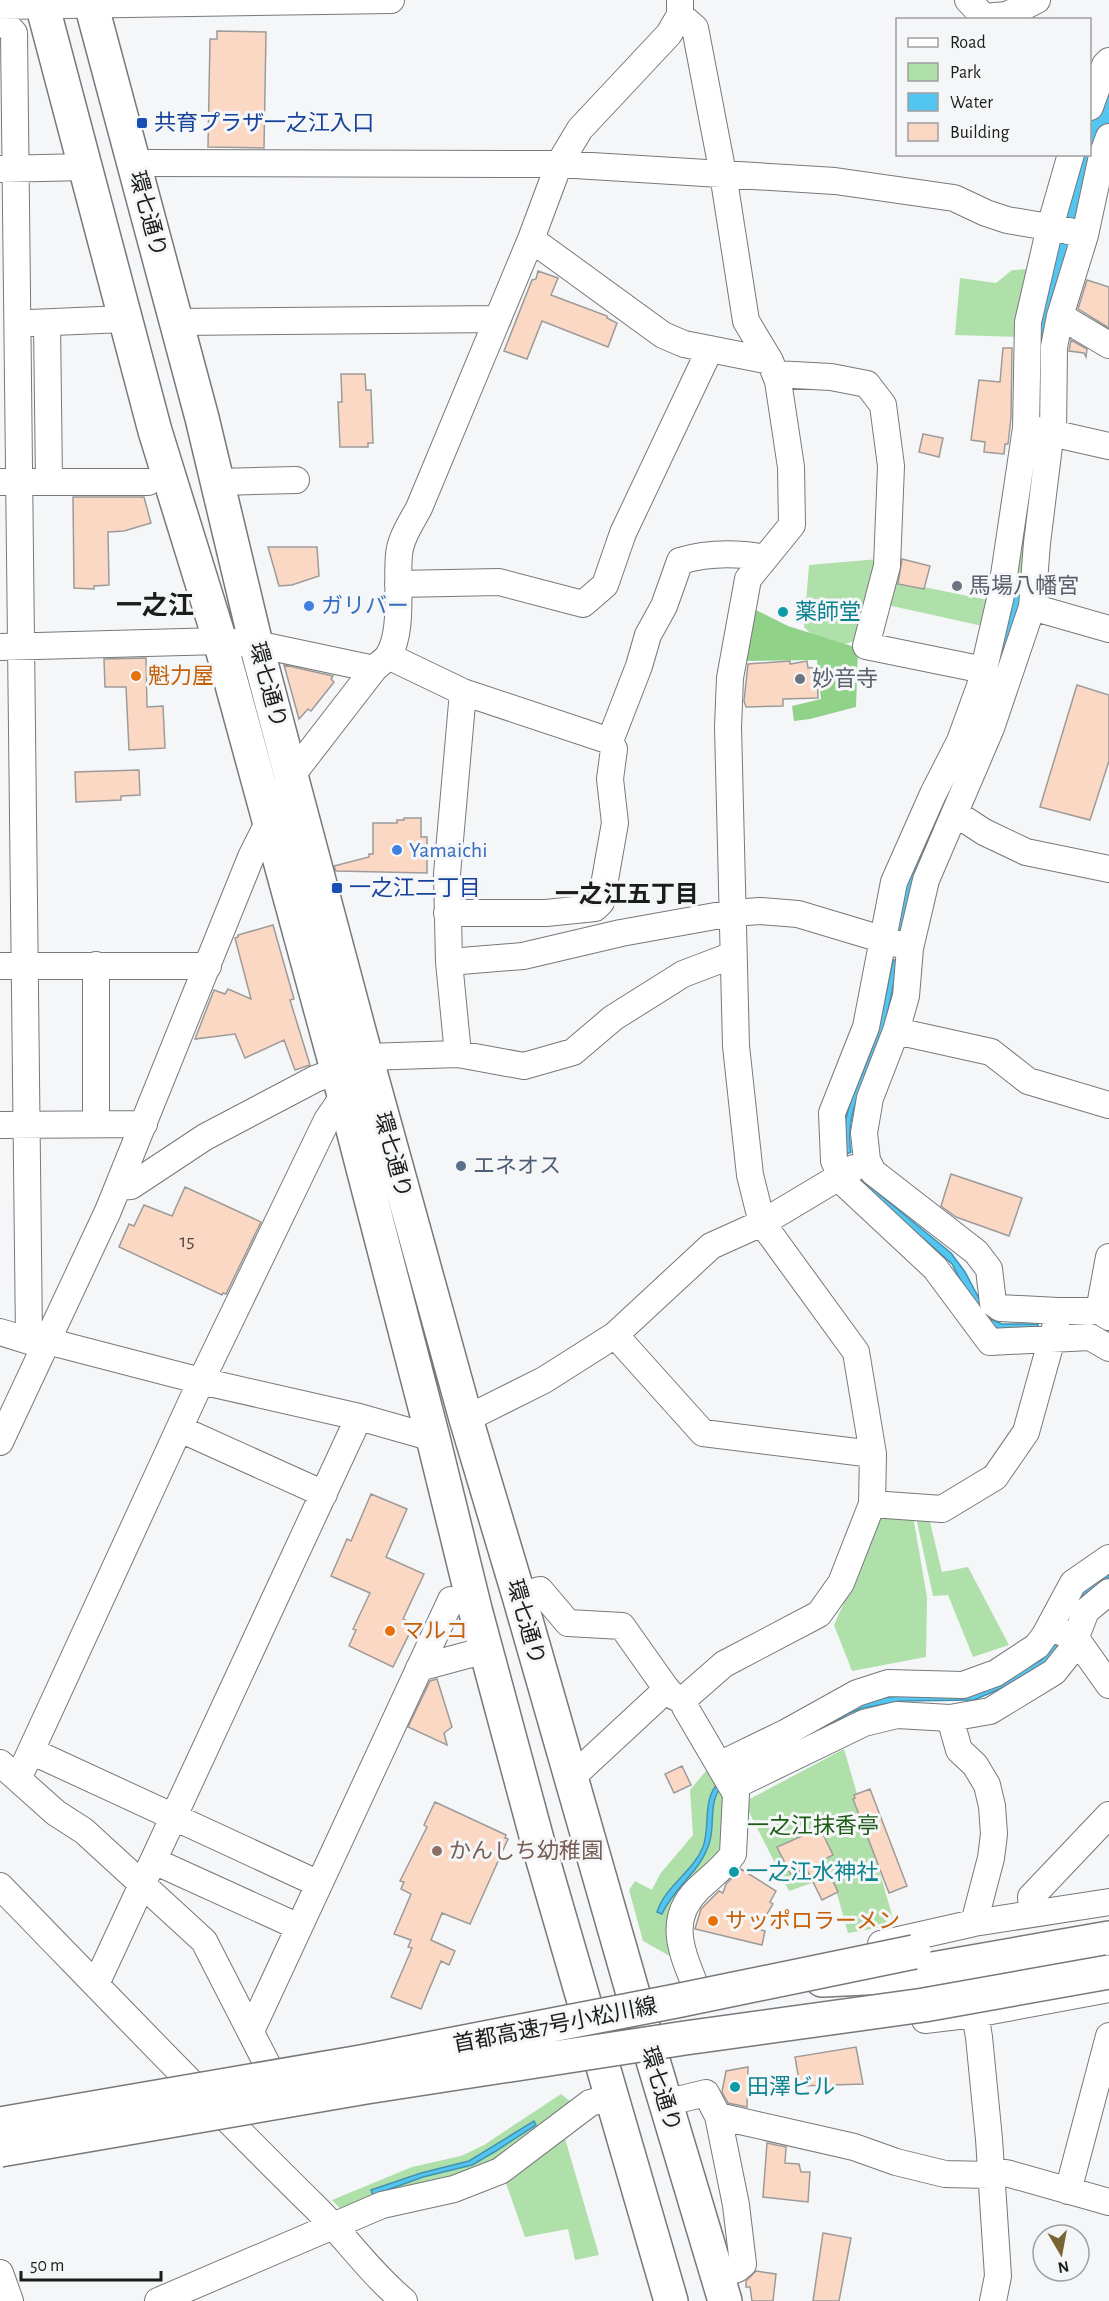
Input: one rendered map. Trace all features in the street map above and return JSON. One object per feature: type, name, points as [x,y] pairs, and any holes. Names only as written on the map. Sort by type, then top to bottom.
[{"type":"main road","name":"環七通り","points":[[90,1],[177,322],[256,644],[366,1057],[466,1419],[721,2288]]},
{"type":"main road","name":"環七通り","points":[[41,2],[124,319],[180,518],[220,641],[340,1083],[538,1844],[671,2301]]},
{"type":"main road","name":"首都高速7号小松川線","points":[[0,2124],[361,2062],[914,1952],[1109,1919]]},
{"type":"main road","points":[[724,2045],[919,1979],[1109,1938]]},
{"type":"main road","points":[[703,1983],[919,1979],[1109,1954]]},
{"type":"main road","name":"首都高速7号小松川線","points":[[0,2150],[366,2087],[924,2005],[1109,1972]]},
{"type":"street","points":[[0,6],[90,1],[391,0]]},
{"type":"street","points":[[968,0],[984,16],[1007,15],[1038,0]]},
{"type":"street","points":[[0,1442],[8,1404],[118,1186],[268,820],[292,775],[381,663],[394,639],[399,553],[405,535],[419,508],[498,319],[560,164],[580,129],[669,34],[680,8]]},
{"type":"street","points":[[571,1778],[675,1694],[724,1664],[819,1614],[841,1583],[872,1504],[873,1454],[856,1352],[762,1223],[750,1175],[737,1058],[728,727],[730,678],[748,579],[792,525],[791,467],[773,367],[746,321],[723,174],[695,28],[680,8]]},
{"type":"street","points":[[0,18],[14,33],[7,169],[13,966],[40,1342]]},
{"type":"street","points":[[1091,102],[1105,65],[1109,61]]},
{"type":"street","points":[[851,1172],[864,1132],[870,1098],[896,1031],[906,996],[910,948],[926,880],[991,728],[1032,607],[1036,543],[1049,446],[1037,430],[1028,321],[1109,137]]},
{"type":"street","points":[[1071,156],[1060,316],[984,670],[960,741],[933,794],[894,882],[866,1027],[832,1113],[834,1161],[851,1172],[935,1268],[990,1342],[1104,1314],[1109,1257]]},
{"type":"street","points":[[134,163],[560,164],[835,181],[954,198],[1007,220],[1067,231]]},
{"type":"street","points":[[7,169],[85,167]]},
{"type":"street","points":[[531,239],[663,335],[684,344],[773,367],[867,384],[883,405],[891,466],[887,566],[866,646],[984,670]]},
{"type":"street","points":[[1060,316],[1109,345]]},
{"type":"street","points":[[9,323],[124,319]]},
{"type":"street","points":[[177,322],[498,319]]},
{"type":"street","points":[[47,323],[49,482]]},
{"type":"street","points":[[398,584],[499,582],[583,604],[605,585],[623,532],[710,349]]},
{"type":"street","points":[[1037,430],[1109,446]]},
{"type":"street","points":[[218,482],[296,480]]},
{"type":"street","points":[[10,482],[148,482]]},
{"type":"street","points":[[610,741],[639,666],[648,635],[664,606],[680,561],[691,558],[745,554],[765,558]]},
{"type":"street","points":[[1032,607],[1109,629]]},
{"type":"street","points":[[10,647],[220,641],[256,644],[381,663],[610,741],[614,749],[610,779],[615,823],[600,902],[595,908],[546,913],[447,914]]},
{"type":"street","points":[[458,1054],[449,962],[447,874],[463,692]]},
{"type":"street","points":[[955,813],[984,832],[1026,852],[1109,869]]},
{"type":"street","points":[[449,962],[523,956],[621,933],[732,913],[760,911],[798,914],[910,948]]},
{"type":"street","points":[[366,1057],[458,1054],[524,1066],[573,1052],[613,1018],[683,974],[733,955]]},
{"type":"street","points":[[96,965],[96,1124]]},
{"type":"street","points":[[13,966],[208,966]]},
{"type":"street","points":[[896,1031],[991,1052],[1028,1081],[1109,1105]]},
{"type":"street","points":[[118,1186],[131,1186],[205,1137],[315,1079],[340,1083],[327,1120],[201,1381],[31,1751],[9,1771],[56,1813],[84,1831],[204,1941],[268,2066]]},
{"type":"street","points":[[0,1125],[144,1124]]},
{"type":"street","points":[[466,1419],[544,1380],[615,1335],[711,1246],[762,1223],[851,1172],[873,1172],[976,1252],[989,1269],[993,1303],[1000,1308],[1090,1337],[1109,1348]]},
{"type":"street","points":[[872,1504],[942,1509],[994,1477],[1026,1432],[1055,1326]]},
{"type":"street","points":[[0,1332],[359,1418],[433,1438]]},
{"type":"street","points":[[615,1335],[703,1433],[873,1454]]},
{"type":"street","points":[[96,1984],[359,1418]]},
{"type":"street","points":[[180,1429],[324,1494]]},
{"type":"street","points":[[719,1765],[785,1733],[857,1693],[888,1683],[936,1703],[990,1711],[1054,1672],[1070,1652],[1061,1632],[1072,1583],[1109,1558]]},
{"type":"street","points":[[519,1596],[540,1590],[568,1623],[622,1626],[685,1707],[736,1794],[733,1854],[728,1862],[694,1893],[681,1916],[680,1947],[703,1983]]},
{"type":"street","points":[[732,1787],[864,1723],[936,1703],[963,1685],[996,1673],[1061,1632],[1109,1592]]},
{"type":"street","points":[[250,2031],[451,1600]]},
{"type":"street","points":[[1061,1632],[1109,1685]]},
{"type":"street","points":[[419,1668],[486,1650]]},
{"type":"street","points":[[936,1703],[959,1750],[975,1765],[987,1785],[992,1806],[994,1834],[991,1858],[974,1923]]},
{"type":"street","points":[[31,1751],[319,1884]]},
{"type":"street","points":[[1032,1913],[1031,1897],[1109,1815]]},
{"type":"street","points":[[154,1861],[299,1927]]},
{"type":"street","points":[[0,1886],[228,2122],[333,2225],[382,2283],[404,2301]]},
{"type":"street","points":[[0,2112],[268,2066],[585,2007],[974,1923],[1109,1902]]},
{"type":"street","points":[[0,2161],[602,2062],[975,2013],[1109,1989]]},
{"type":"street","points":[[975,2013],[980,2037],[998,2276],[993,2301]]},
{"type":"street","points":[[1068,2191],[1109,2036]]},
{"type":"street","points":[[665,2103],[706,2094],[718,2116],[736,2205],[743,2264],[721,2288]]},
{"type":"street","points":[[158,2301],[382,2205],[454,2189],[500,2171],[590,2103],[612,2097]]},
{"type":"street","points":[[718,2116],[854,2147],[896,2163],[945,2174],[1005,2173],[1109,2202]]},
{"type":"street","points":[[0,2273],[10,2301]]},
{"type":"green space","points":[[1109,52],[1109,118],[1096,157],[1082,218],[1049,211],[1063,156],[1091,156],[1091,76]]},
{"type":"green space","points":[[1041,241],[1074,247],[1027,607],[907,937],[881,926],[959,730],[987,627],[883,604],[889,580],[993,601]]},
{"type":"green space","points":[[1029,269],[1020,337],[955,335],[960,278],[996,283],[1012,270]]},
{"type":"green space","points":[[879,559],[855,641],[839,645],[827,644],[804,627],[809,565]]},
{"type":"green space","points":[[748,606],[788,626],[858,648],[856,707],[794,721],[792,706],[821,699],[817,660],[738,661]]},
{"type":"green space","points":[[875,1511],[913,1516],[927,1597],[926,1657],[852,1671],[834,1625],[850,1589]]},
{"type":"green space","points":[[915,1513],[928,1514],[942,1572],[968,1567],[1009,1645],[973,1657],[948,1595],[933,1596]]},
{"type":"green space","name":"一之江抹香亭","points":[[844,1749],[895,1925],[848,1933],[832,1876],[789,1891],[744,1802]]},
{"type":"green space","points":[[710,1766],[729,1796],[725,1853],[717,1862],[675,1959],[643,1941],[629,1890],[635,1881],[652,1890],[660,1874],[693,1835],[690,1790]]},
{"type":"green space","points":[[561,2094],[576,2106],[491,2163],[346,2215],[332,2200],[412,2167],[461,2156],[484,2145]]},
{"type":"green space","points":[[564,2135],[599,2255],[575,2260],[568,2229],[525,2237],[503,2175]]},
{"type":"water","points":[[893,960],[898,960],[898,963],[885,1023],[851,1121],[851,1152],[845,1155],[845,1124],[848,1111],[876,1034]]},
{"type":"water","points":[[862,1180],[951,1253],[965,1272],[990,1319],[1002,1324],[1038,1324],[1038,1331],[1000,1331],[984,1325],[952,1264],[857,1183]]},
{"type":"water","points":[[1109,1569],[1109,1577],[1081,1597],[1060,1645],[1044,1665],[1009,1685],[974,1700],[900,1701],[863,1708],[784,1749],[845,1709],[880,1698],[972,1695],[1007,1680],[1041,1660],[1049,1652],[1055,1643],[1070,1603]]},
{"type":"water","points":[[720,1781],[723,1785],[715,1798],[711,1837],[705,1854],[662,1914],[657,1912],[666,1894],[693,1864],[703,1847],[710,1796]]},
{"type":"water","points":[[534,2121],[536,2125],[472,2165],[423,2177],[373,2195],[371,2190],[421,2173],[469,2161]]},
{"type":"building","points":[[217,31],[266,32],[264,148],[208,147],[210,39],[217,39]]},
{"type":"building","points":[[538,271],[558,278],[551,295],[607,316],[617,323],[608,347],[542,321],[527,359],[504,351],[532,280],[536,279]]},
{"type":"building","points":[[1087,280],[1109,287],[1109,328],[1078,309]]},
{"type":"building","points":[[1071,340],[1087,349],[1086,357],[1084,353],[1069,351]]},
{"type":"building","points":[[1003,348],[1012,348],[1011,417],[1008,444],[1005,444],[1004,454],[984,452],[985,442],[971,440],[979,380],[1000,382]]},
{"type":"building","points":[[341,374],[365,374],[366,390],[371,390],[373,443],[368,443],[368,447],[340,447],[338,402],[342,402]]},
{"type":"building","points":[[923,434],[943,438],[939,457],[919,452]]},
{"type":"building","points":[[73,497],[144,497],[151,523],[124,531],[108,532],[109,585],[94,586],[94,589],[74,588]]},
{"type":"building","points":[[268,547],[317,547],[319,576],[292,585],[279,586]]},
{"type":"building","points":[[902,559],[930,566],[924,589],[898,584]]},
{"type":"building","points":[[146,658],[147,707],[163,706],[165,748],[129,750],[126,687],[105,687],[104,659]]},
{"type":"building","points":[[790,661],[790,664],[807,661],[808,668],[817,667],[818,698],[783,699],[783,706],[746,707],[744,701],[748,664]]},
{"type":"building","points":[[284,665],[333,676],[331,679],[334,682],[311,711],[308,709],[299,719]]},
{"type":"building","points":[[1077,685],[1109,695],[1109,761],[1090,820],[1040,807]]},
{"type":"building","points":[[139,770],[140,795],[121,796],[121,800],[76,802],[75,772]]},
{"type":"building","points":[[404,818],[421,818],[421,837],[427,837],[427,873],[336,871],[334,866],[373,854],[373,823],[397,823],[397,820],[404,820]]},
{"type":"building","points":[[273,925],[294,999],[290,1000],[310,1065],[295,1070],[284,1040],[245,1058],[235,1034],[195,1039],[214,990],[225,994],[228,989],[251,999],[235,938],[238,935]]},
{"type":"building","points":[[951,1174],[1022,1198],[1009,1236],[956,1217],[941,1206]]},
{"type":"building","points":[[185,1187],[261,1222],[226,1294],[222,1295],[119,1247],[129,1224],[134,1226],[144,1205],[172,1216]]},
{"type":"building","points":[[371,1494],[407,1509],[386,1557],[424,1574],[403,1619],[414,1624],[393,1667],[349,1646],[356,1630],[353,1629],[370,1593],[331,1576],[347,1539],[351,1541]]},
{"type":"building","points":[[437,1679],[452,1727],[444,1733],[447,1745],[408,1727],[430,1681]]},
{"type":"building","points":[[682,1766],[691,1785],[674,1793],[665,1774]]},
{"type":"building","points":[[870,1789],[907,1886],[889,1893],[853,1799],[854,1795]]},
{"type":"building","points":[[435,1802],[506,1835],[505,1838],[508,1839],[470,1924],[442,1913],[431,1940],[455,1951],[449,1965],[441,1961],[421,2009],[391,1997],[412,1948],[408,1947],[411,1940],[394,1934],[411,1894],[401,1889],[404,1882],[400,1881],[427,1827],[424,1825]]},
{"type":"building","points":[[820,1828],[833,1855],[823,1860],[838,1892],[822,1900],[806,1868],[791,1875],[777,1847]]},
{"type":"building","points":[[741,1869],[776,1891],[770,1902],[773,1904],[758,1929],[765,1931],[762,1945],[695,1929],[701,1909],[719,1891],[723,1893],[726,1884]]},
{"type":"building","points":[[856,2047],[863,2084],[800,2086],[795,2057]]},
{"type":"building","name":"田澤ビル","points":[[748,2067],[747,2107],[728,2103],[722,2092],[726,2071]]},
{"type":"building","points":[[767,2143],[786,2147],[785,2163],[799,2164],[801,2172],[810,2172],[808,2202],[763,2197]]},
{"type":"building","points":[[823,2233],[851,2238],[839,2301],[813,2301]]},
{"type":"building","points":[[756,2271],[776,2274],[773,2301],[752,2301],[750,2287],[746,2287],[746,2281]]},
{"type":"waterway","points":[[1040,333],[1041,314],[1109,101]]},
{"type":"waterway","points":[[987,706],[995,688],[1012,596]]},
{"type":"waterway","points":[[897,936],[900,914],[930,842]]},
{"type":"place","name":"共育プラザ一之江入口","points":[[142,123]]},
{"type":"place","name":"馬場八幡宮","points":[[957,586]]},
{"type":"place","name":"ガリバー","points":[[309,606]]},
{"type":"place","name":"薬師堂","points":[[783,612]]},
{"type":"place","name":"魁力屋","points":[[136,676]]},
{"type":"place","name":"妙音寺","points":[[800,679]]},
{"type":"place","name":"Yamaichi","points":[[397,850]]},
{"type":"place","name":"一之江二丁目","points":[[337,888]]},
{"type":"place","name":"エネオス","points":[[461,1166]]},
{"type":"place","name":"マルコ","points":[[390,1631]]},
{"type":"place","name":"かんしち幼稚園","points":[[437,1851]]},
{"type":"place","name":"一之江水神社","points":[[734,1872]]},
{"type":"place","name":"サッポロラーメン","points":[[713,1921]]},
{"type":"place","name":"田澤ビル","points":[[735,2087]]},
{"type":"district","name":"一之江","points":[[155,606]]},
{"type":"district","name":"一之江五丁目","points":[[627,895]]}]
